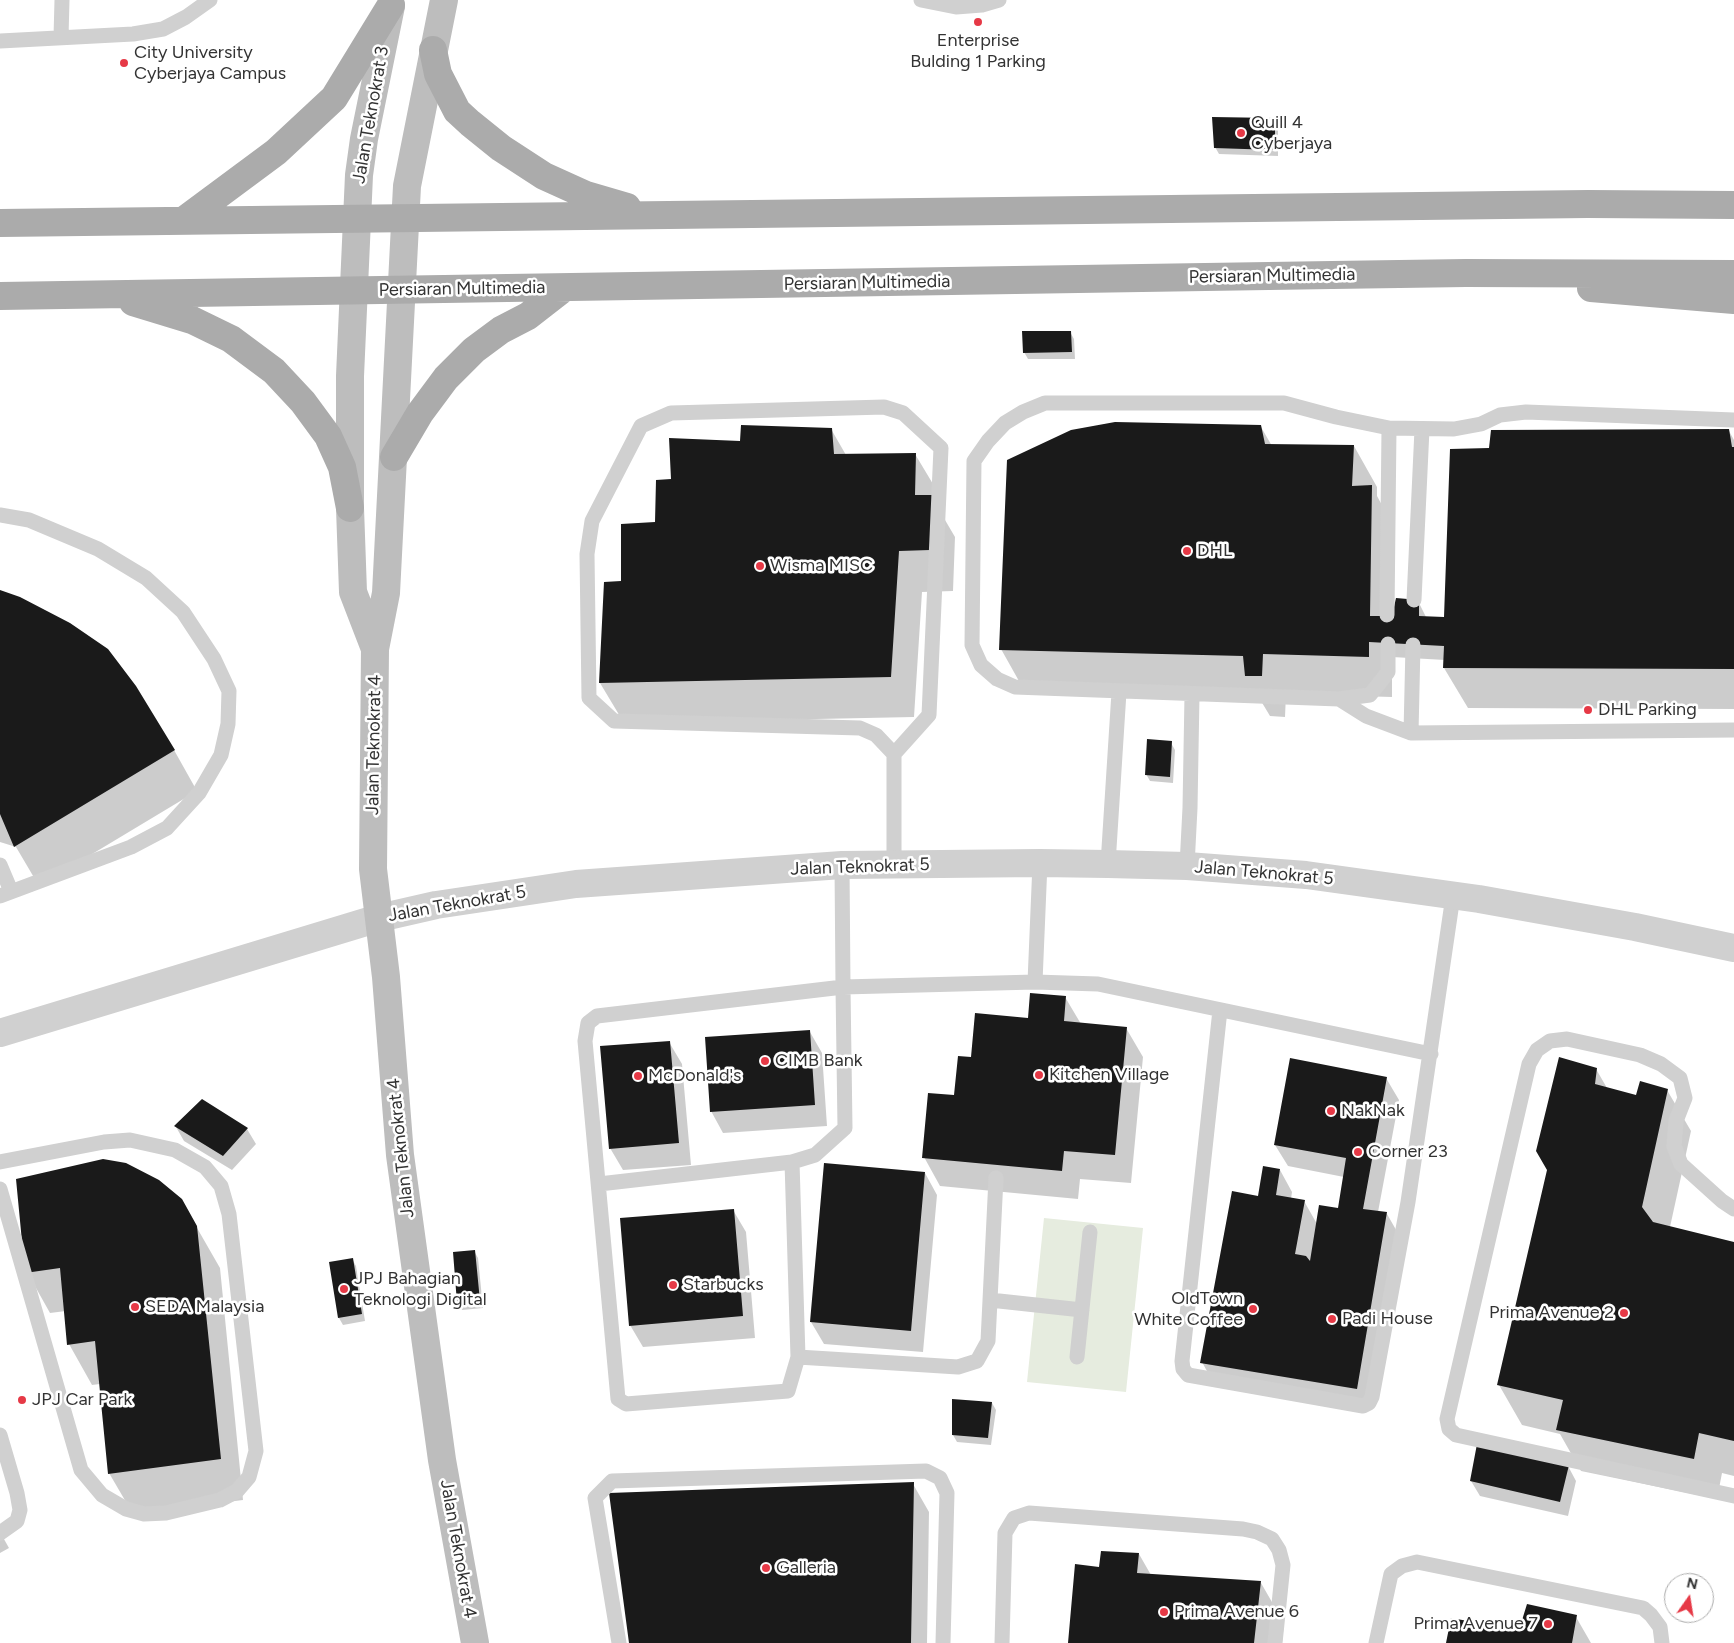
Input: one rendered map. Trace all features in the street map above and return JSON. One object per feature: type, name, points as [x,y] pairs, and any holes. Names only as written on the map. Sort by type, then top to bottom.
[{"type":"main road","points":[[183,221],[276,152],[334,98],[392,2]]},
{"type":"main road","points":[[433,50],[438,74],[457,111],[501,148],[544,176],[586,195],[652,215]]},
{"type":"main road","points":[[1588,204],[1734,190]]},
{"type":"main road","points":[[0,223],[1588,204],[1734,205]]},
{"type":"main road","points":[[1466,273],[1623,292],[1734,300]]},
{"type":"main road","name":"Persiaran Multimedia","points":[[0,296],[354,292],[1466,273],[1734,274]]},
{"type":"main road","points":[[394,457],[420,413],[446,378],[474,350],[501,330],[528,316],[564,288]]},
{"type":"main road","points":[[107,295],[192,320],[231,340],[274,372],[303,402],[328,436],[342,467],[350,508]]},
{"type":"street","points":[[405,218],[408,176],[444,0]]},
{"type":"street","name":"Jalan Teknokrat 3","points":[[354,292],[359,175],[364,139],[392,2]]},
{"type":"street","name":"Jalan Teknokrat 4","points":[[405,218],[386,593],[375,650],[373,869],[386,977],[400,1155],[417,1283],[442,1460],[476,1643]]},
{"type":"street","name":"Jalan Teknokrat 4","points":[[354,292],[350,376],[350,508],[353,592],[375,650]]},
{"type":"street","name":"Jalan Teknokrat 5","points":[[0,1034],[379,918],[436,905],[576,884],[842,865],[1108,864],[1187,866],[1306,875],[1453,896],[1635,927],[1734,948]]},
{"type":"lane","points":[[62,0],[62,38]]},
{"type":"lane","points":[[2,39],[133,34],[163,29],[186,17],[210,0]]},
{"type":"lane","points":[[921,0],[956,7],[982,5],[1000,0]]},
{"type":"lane","points":[[1388,644],[1388,672],[1370,695],[1339,699],[1015,687],[997,679],[981,666],[972,645],[974,461],[988,441],[1005,423],[1023,412],[1045,404],[1284,403],[1336,417],[1389,428],[1422,429],[1454,429],[1481,424],[1500,415],[1526,412],[1734,420]]},
{"type":"lane","points":[[894,754],[876,735],[860,728],[614,722],[589,698],[587,554],[592,521],[641,426],[671,413],[884,407],[903,413],[941,448],[929,715],[894,754],[894,865]]},
{"type":"lane","points":[[1388,615],[1389,428]]},
{"type":"lane","points":[[1414,600],[1422,429]]},
{"type":"lane","points":[[0,515],[30,520],[98,549],[146,578],[183,612],[214,659],[229,691],[228,724],[221,755],[199,794],[167,828],[131,846],[5,894],[0,865]]},
{"type":"lane","points":[[1411,733],[1413,645]]},
{"type":"lane","points":[[1108,864],[1119,692]]},
{"type":"lane","points":[[1187,866],[1192,695]]},
{"type":"lane","points":[[1339,699],[1366,716],[1411,733],[1734,730]]},
{"type":"lane","points":[[1036,982],[1040,863]]},
{"type":"lane","points":[[599,1184],[792,1162],[816,1155],[845,1128],[842,865]]},
{"type":"lane","points":[[1220,1010],[1182,1361],[1183,1369],[1188,1375],[1363,1406],[1369,1404],[1372,1397],[1408,1202],[1453,896]]},
{"type":"lane","points":[[792,1162],[798,1357],[788,1391],[626,1404],[618,1399],[585,1042],[588,1023],[597,1016],[843,986],[1036,982],[1098,984],[1431,1054]]},
{"type":"lane","points":[[1734,1209],[1722,1201],[1681,1164],[1674,1146],[1676,1121],[1685,1098],[1680,1078],[1661,1064],[1640,1055],[1567,1039],[1550,1041],[1538,1050],[1529,1064],[1447,1420],[1450,1429],[1456,1435],[1734,1496]]},
{"type":"lane","points":[[0,1162],[104,1142],[130,1140],[175,1150],[205,1167],[221,1186],[229,1214],[256,1451],[249,1477],[237,1491],[220,1500],[166,1513],[144,1514],[126,1509],[102,1495],[81,1470],[0,1189]]},
{"type":"lane","points":[[798,1357],[958,1368],[977,1361],[988,1341],[996,1178]]},
{"type":"lane","points":[[1077,1357],[1090,1232]]},
{"type":"lane","points":[[990,1300],[1082,1310]]},
{"type":"lane","points":[[0,1435],[17,1492],[20,1510],[17,1521],[0,1533]]},
{"type":"lane","points":[[619,1643],[595,1498],[612,1482],[926,1471],[940,1478],[947,1492],[943,1643]]},
{"type":"lane","points":[[1002,1643],[1005,1533],[1014,1518],[1028,1513],[1243,1529],[1257,1532],[1272,1540],[1279,1550],[1283,1565],[1275,1643]]},
{"type":"lane","points":[[1376,1643],[1391,1574],[1402,1566],[1417,1562],[1643,1608],[1660,1627],[1662,1643]]},
{"type":"shaded area","points":[[1044,1218],[1143,1228],[1126,1392],[1027,1382]]},
{"type":"building","points":[[1212,117],[1275,118],[1275,150],[1214,148]]},
{"type":"building","points":[[1022,331],[1071,331],[1072,352],[1023,353]]},
{"type":"building","points":[[1115,422],[1261,425],[1265,444],[1354,445],[1352,486],[1372,485],[1370,616],[1392,616],[1396,598],[1419,600],[1419,616],[1444,617],[1450,449],[1489,448],[1491,430],[1729,429],[1732,447],[1734,447],[1734,669],[1443,668],[1444,646],[1369,642],[1369,657],[1263,654],[1262,676],[1245,676],[1243,656],[999,650],[1007,460],[1071,430]]},
{"type":"building","name":"Wisma MISC","points":[[741,425],[832,428],[834,454],[916,453],[915,495],[933,495],[930,550],[899,551],[891,677],[599,683],[604,582],[621,581],[621,524],[655,522],[656,480],[671,479],[669,438],[740,441]]},
{"type":"building","points":[[0,590],[20,597],[70,623],[108,649],[136,686],[175,750],[14,847],[0,814]]},
{"type":"building","points":[[1147,739],[1172,741],[1170,777],[1145,775]]},
{"type":"building","name":"Kitchen Village","points":[[1030,993],[1066,996],[1064,1021],[1127,1027],[1115,1155],[1064,1151],[1062,1171],[922,1158],[928,1093],[954,1095],[958,1056],[971,1057],[975,1013],[1028,1018]]},
{"type":"building","points":[[810,1030],[815,1105],[710,1112],[705,1037]]},
{"type":"building","name":"McDonald's","points":[[670,1041],[679,1143],[609,1149],[600,1046]]},
{"type":"building","name":"Prima Avenue 2","points":[[1559,1057],[1597,1068],[1595,1084],[1636,1095],[1640,1081],[1668,1089],[1642,1207],[1653,1222],[1734,1242],[1734,1441],[1699,1433],[1694,1459],[1556,1430],[1563,1400],[1497,1385],[1547,1170],[1536,1151]]},
{"type":"building","points":[[1290,1058],[1387,1077],[1363,1209],[1387,1212],[1357,1389],[1200,1363],[1232,1191],[1258,1196],[1263,1166],[1280,1169],[1276,1195],[1305,1200],[1295,1254],[1306,1256],[1310,1261],[1319,1205],[1338,1208],[1346,1158],[1274,1145]]},
{"type":"building","points":[[202,1099],[248,1128],[223,1156],[174,1126]]},
{"type":"building","name":"SEDA Malaysia","points":[[103,1159],[126,1163],[159,1180],[182,1199],[197,1226],[221,1459],[108,1474],[95,1341],[67,1345],[60,1268],[25,1273],[16,1179]]},
{"type":"building","points":[[824,1163],[925,1172],[911,1331],[810,1322]]},
{"type":"building","points":[[734,1209],[743,1316],[629,1326],[620,1218]]},
{"type":"building","points":[[475,1250],[480,1301],[457,1303],[453,1252]]},
{"type":"building","points":[[353,1258],[362,1314],[338,1318],[329,1262]]},
{"type":"building","points":[[952,1399],[992,1402],[988,1438],[952,1435]]},
{"type":"building","points":[[1477,1444],[1569,1465],[1560,1502],[1470,1481]]},
{"type":"building","name":"Galleria","points":[[914,1482],[911,1643],[629,1643],[609,1493]]},
{"type":"building","name":"Prima Avenue 6","points":[[1101,1551],[1139,1553],[1137,1573],[1261,1581],[1254,1643],[1068,1643],[1075,1564],[1099,1567]]},
{"type":"building","name":"Prima Avenue 7","points":[[1527,1604],[1577,1615],[1572,1643],[1446,1643],[1451,1618],[1519,1630]]},
{"type":"place","name":"Enterprise Bulding 1 Parking","points":[[978,22]]},
{"type":"place","name":"City University Cyberjaya Campus","points":[[124,63]]},
{"type":"place","name":"Quill 4 Cyberjaya","points":[[1241,133]]},
{"type":"place","name":"DHL","points":[[1187,551]]},
{"type":"place","name":"Wisma MISC","points":[[760,566]]},
{"type":"place","name":"DHL Parking","points":[[1588,710]]},
{"type":"place","name":"CIMB Bank","points":[[765,1061]]},
{"type":"place","name":"Kitchen Village","points":[[1039,1075]]},
{"type":"place","name":"McDonald's","points":[[638,1076]]},
{"type":"place","name":"NakNak","points":[[1331,1111]]},
{"type":"place","name":"Corner 23","points":[[1358,1152]]},
{"type":"place","name":"Starbucks","points":[[673,1285]]},
{"type":"place","name":"JPJ Bahagian Teknologi Digital","points":[[344,1289]]},
{"type":"place","name":"SEDA Malaysia","points":[[135,1307]]},
{"type":"place","name":"OldTown White Coffee","points":[[1253,1309]]},
{"type":"place","name":"Prima Avenue 2","points":[[1624,1313]]},
{"type":"place","name":"Padi House","points":[[1332,1319]]},
{"type":"place","name":"JPJ Car Park","points":[[22,1400]]},
{"type":"place","name":"Galleria","points":[[766,1568]]},
{"type":"place","name":"Prima Avenue 6","points":[[1164,1612]]},
{"type":"place","name":"Prima Avenue 7","points":[[1548,1624]]}]
